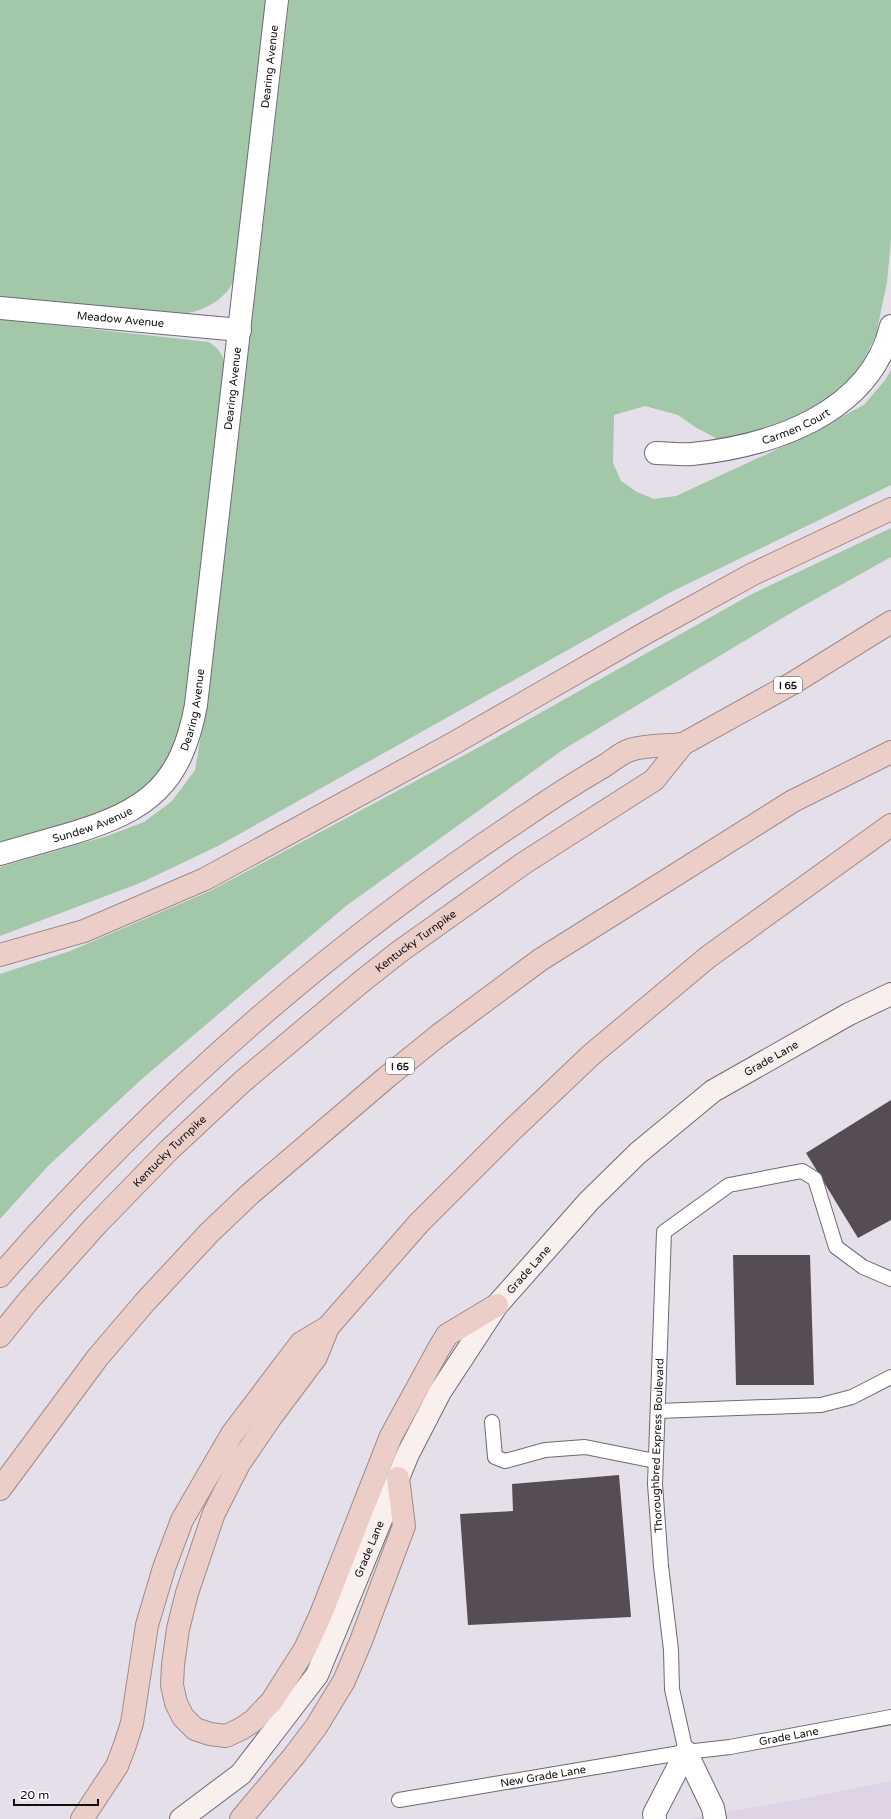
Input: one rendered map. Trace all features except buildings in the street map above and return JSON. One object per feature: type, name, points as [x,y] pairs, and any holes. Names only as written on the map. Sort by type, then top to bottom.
[{"type":"highway","points":[[0,955],[84,931],[205,880],[447,747],[649,631],[746,578],[891,509]]},
{"type":"highway","name":"Kentucky Turnpike","points":[[0,1336],[29,1300],[97,1224],[169,1150],[276,1052],[366,978],[440,922],[524,863],[654,780],[683,744],[792,683],[891,622]]},
{"type":"highway","points":[[0,1276],[66,1201],[138,1128],[249,1025],[327,960],[443,872],[583,778],[629,750],[683,744]]},
{"type":"highway","name":"I 65","points":[[0,1489],[98,1357],[145,1302],[209,1233],[250,1194],[387,1077],[439,1035],[540,960],[793,801],[891,752]]},
{"type":"highway","points":[[82,1819],[117,1766],[126,1745],[132,1724],[147,1625],[164,1568],[182,1520],[232,1434],[301,1343],[328,1327],[419,1223],[512,1130],[591,1055],[714,953],[891,825]]},
{"type":"highway","points":[[328,1327],[316,1357],[271,1417],[239,1464],[214,1513],[187,1593],[178,1629],[172,1685],[176,1703],[183,1717],[195,1728],[210,1734],[226,1736],[241,1729],[253,1721],[272,1701],[306,1649],[391,1436],[438,1350],[448,1335],[497,1305]]},
{"type":"highway","points":[[241,1819],[294,1756],[316,1727],[344,1681],[361,1642],[404,1526],[398,1478]]},
{"type":"main road","name":"Grade Lane","points":[[181,1819],[241,1774],[317,1675],[408,1454],[440,1392],[497,1305],[589,1201],[638,1153],[713,1092],[849,1014],[891,994]]},
{"type":"street","name":"Dearing Avenue","points":[[172,773],[183,753],[192,730],[196,705],[277,0]]},
{"type":"street","name":"Meadow Avenue","points":[[0,308],[240,330]]},
{"type":"street","name":"Carmen Court","points":[[656,453],[691,454],[761,442],[799,428],[816,419],[852,393],[876,364],[888,339],[891,326]]},
{"type":"street","name":"Sundew Avenue","points":[[0,854],[106,823],[145,802],[158,790],[172,773]]},
{"type":"street","points":[[655,1819],[654,1814],[686,1752]]},
{"type":"street","name":"Thoroughbred Express Boulevard","points":[[686,1752],[713,1808],[715,1819]]},
{"type":"lane","name":"Thoroughbred Express Boulevard","points":[[686,1752],[672,1689],[671,1650],[661,1566],[655,1461],[664,1232],[729,1185],[802,1171],[815,1179],[836,1247],[863,1267],[891,1279]]},
{"type":"lane","points":[[658,1411],[821,1405],[852,1397],[891,1377]]},
{"type":"lane","points":[[492,1422],[495,1457],[505,1461],[545,1450],[585,1447],[655,1461]]},
{"type":"lane","name":"Grade Lane","points":[[686,1752],[730,1747],[891,1718]]},
{"type":"lane","name":"New Grade Lane","points":[[399,1800],[686,1752]]},
{"type":"shaded area","points":[[891,1781],[891,1819],[688,1819],[816,1796]]},
{"type":"green space","points":[[0,0],[266,0],[235,276],[230,286],[219,299],[204,308],[180,314],[0,299]]},
{"type":"green space","points":[[289,0],[891,0],[891,239],[887,282],[876,335],[863,361],[848,384],[808,412],[723,442],[695,427],[678,415],[645,406],[614,415],[613,463],[621,481],[637,492],[654,499],[676,496],[797,440],[864,405],[885,380],[891,370],[891,485],[671,592],[218,846],[140,883],[0,936],[0,867],[107,836],[144,822],[172,801],[195,770],[210,683]]},
{"type":"green space","points":[[0,319],[209,342],[219,351],[225,364],[190,694],[171,759],[142,791],[105,812],[0,844]]},
{"type":"green space","points":[[891,528],[891,557],[796,610],[564,749],[346,906],[143,1078],[48,1166],[0,1219],[0,974],[70,951],[210,891],[483,745],[750,595]]}]
